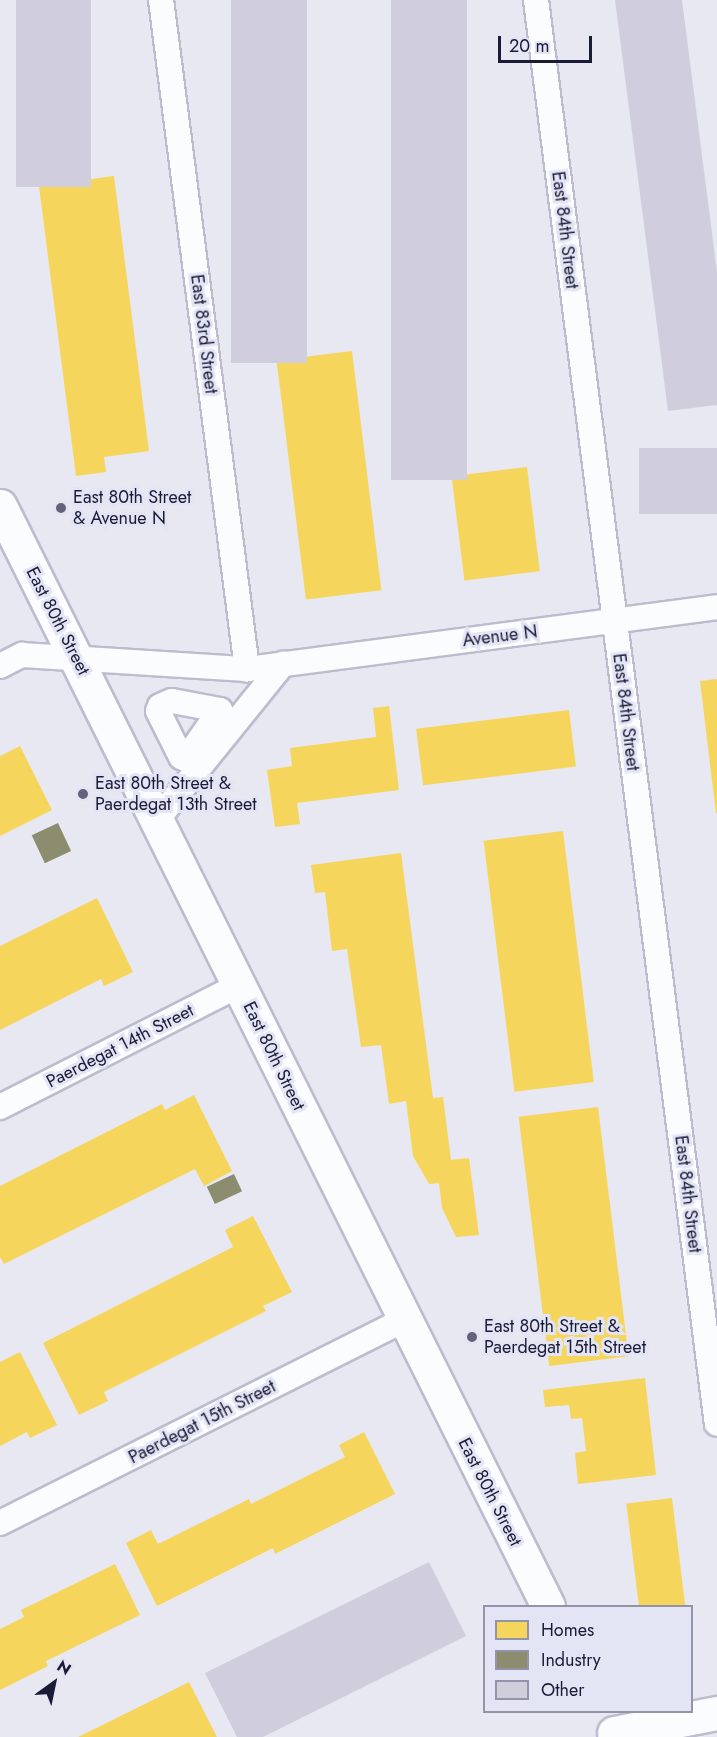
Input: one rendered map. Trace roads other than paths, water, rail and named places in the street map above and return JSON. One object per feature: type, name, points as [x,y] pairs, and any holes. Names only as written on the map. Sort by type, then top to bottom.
[{"type":"street","name":"East 83rd Street","points":[[161,0],[248,669]]},
{"type":"street","name":"East 84th Street","points":[[536,0],[717,1424]]},
{"type":"street","name":"East 80th Street","points":[[0,506],[547,1605]]},
{"type":"street","name":"Avenue N","points":[[0,666],[22,655],[77,661],[248,669],[717,607]]},
{"type":"street","points":[[157,820],[283,664]]},
{"type":"street","name":"Paerdegat 14th Street","points":[[0,1107],[239,985]]},
{"type":"street","name":"Paerdegat 15th Street","points":[[0,1523],[404,1320]]},
{"type":"street","points":[[610,1727],[717,1713]]},
{"type":"place","name":"East 80th Street & Avenue N","points":[[61,508]]},
{"type":"place","name":"East 80th Street & Paerdegat 13th Street","points":[[83,794]]},
{"type":"place","name":"East 80th Street & Paerdegat 15th Street","points":[[472,1337]]}]
